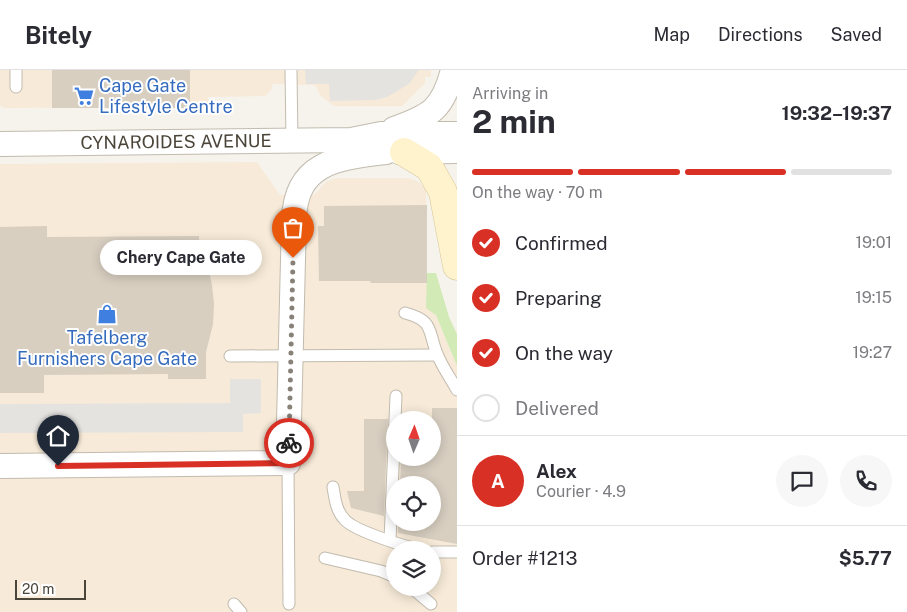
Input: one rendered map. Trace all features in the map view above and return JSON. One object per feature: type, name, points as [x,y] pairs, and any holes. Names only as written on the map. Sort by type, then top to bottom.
[{"type":"main road","points":[[390,146],[429,167],[443,192],[457,266]]},
{"type":"street","points":[[0,466],[288,463],[294,205],[302,184],[310,174],[336,161],[390,146],[411,123],[432,111],[445,94],[452,70]]},
{"type":"street","name":"CYNAROIDES AVENUE","points":[[390,146],[457,134]]},
{"type":"street","name":"CYNAROIDES AVENUE","points":[[0,144],[352,140],[390,146],[457,151]]},
{"type":"lane","points":[[16,70],[16,87]]},
{"type":"lane","points":[[291,70],[292,141]]},
{"type":"lane","points":[[405,313],[424,320],[429,328],[437,355],[457,390]]},
{"type":"lane","points":[[230,356],[437,355]]},
{"type":"lane","points":[[390,540],[396,396]]},
{"type":"lane","points":[[288,463],[289,604]]},
{"type":"lane","points":[[333,487],[335,502],[345,521],[357,529],[393,541]]},
{"type":"lane","points":[[441,552],[457,552]]},
{"type":"lane","points":[[325,558],[386,573]]},
{"type":"lane","points":[[422,596],[431,604]]},
{"type":"shaded area","points":[[0,70],[431,70],[431,77],[425,77],[425,83],[402,106],[334,106],[321,96],[315,85],[273,84],[271,90],[265,96],[208,97],[208,107],[3,108],[0,105]]},
{"type":"shaded area","points":[[305,70],[419,70],[409,84],[387,97],[376,100],[330,101],[329,84],[306,84]]},
{"type":"shaded area","points":[[257,162],[280,195],[314,195],[326,182],[336,178],[408,178],[417,181],[426,189],[427,297],[431,311],[436,315],[457,366],[457,612],[0,612],[0,164]]},
{"type":"shaded area","points":[[230,379],[261,379],[261,413],[243,414],[243,432],[0,433],[0,404],[230,403]]},
{"type":"green space","points":[[427,273],[436,273],[449,317],[457,334],[457,366],[436,315],[426,308]]},
{"type":"building","name":"Cape Gate Lifestyle Centre","points":[[52,70],[190,70],[190,108],[52,108]]},
{"type":"building","points":[[427,205],[427,283],[319,281],[318,226],[324,226],[324,206]]},
{"type":"building","name":"Tafelberg Furnishers Cape Gate","points":[[47,226],[47,237],[199,236],[200,267],[208,267],[214,304],[213,324],[206,352],[206,379],[168,379],[168,374],[44,375],[44,393],[0,393],[0,227]]},
{"type":"building","points":[[432,408],[457,408],[457,544],[398,533],[398,531],[441,531],[441,476],[400,476],[401,466],[441,466],[441,411],[432,411]]},
{"type":"building","points":[[364,419],[386,419],[384,516],[351,508],[347,491],[364,491]]},
{"type":"way so far","points":[[289,443],[293,258]]},
{"type":"place","name":"Cape Gate Lifestyle Centre","points":[[84,96]]},
{"type":"place","name":"Chery Cape Gate","points":[[293,258]]},
{"type":"place","name":"Tafelberg Furnishers Cape Gate","points":[[107,314]]},
{"type":"route","points":[[58,466],[288,463],[289,443]]}]
